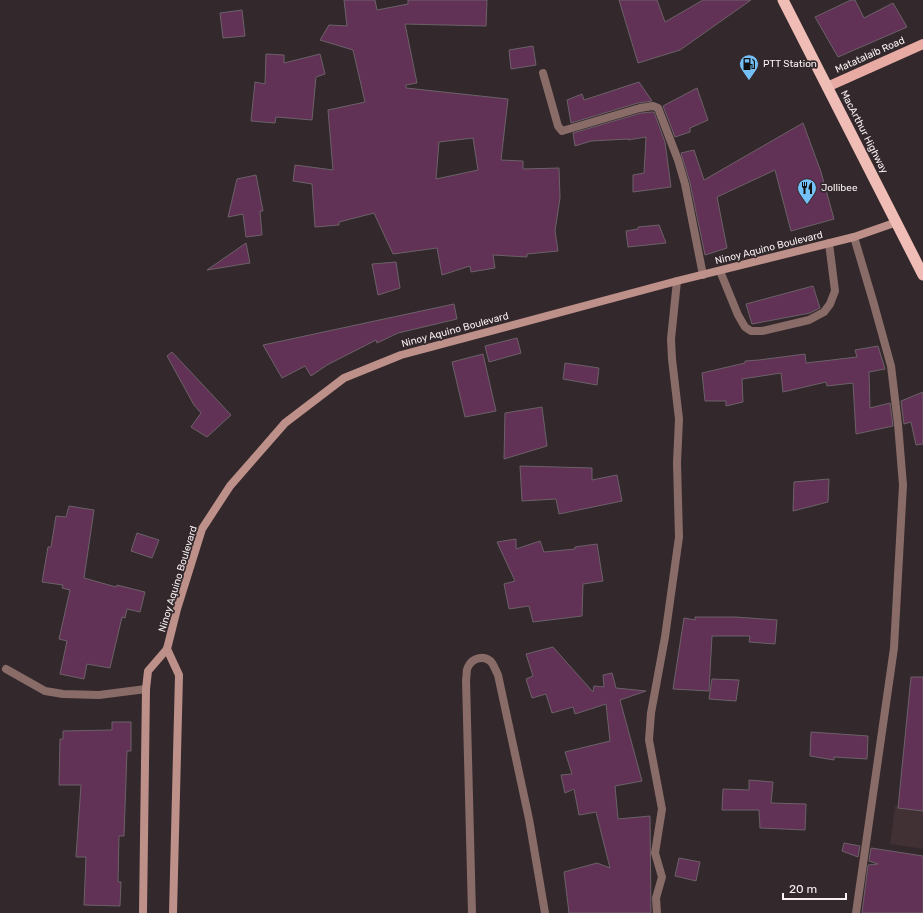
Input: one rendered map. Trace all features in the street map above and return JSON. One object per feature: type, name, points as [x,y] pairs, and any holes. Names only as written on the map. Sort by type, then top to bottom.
[{"type":"highway","name":"MacArthur Highway","points":[[783,0],[923,274]]},
{"type":"main road","name":"Matatalaib Road","points":[[827,87],[923,44]]},
{"type":"main road","name":"Ninoy Aquino Boulevard","points":[[143,913],[146,689],[148,671],[166,649],[202,529],[230,486],[285,424],[344,378],[401,355],[677,281],[854,237],[897,222]]},
{"type":"main road","points":[[166,649],[179,675],[172,913]]},
{"type":"street","points":[[543,73],[558,126],[562,131],[640,108],[653,106],[658,108],[678,160],[685,184],[703,275]]},
{"type":"street","points":[[854,237],[891,366],[903,485],[894,648],[856,913]]},
{"type":"street","points":[[720,271],[738,315],[745,327],[751,331],[762,331],[809,320],[824,312],[830,304],[835,291],[829,243]]},
{"type":"street","points":[[657,913],[656,898],[662,878],[655,853],[662,808],[649,740],[651,713],[665,637],[679,537],[677,463],[679,419],[671,339],[677,281]]},
{"type":"street","points":[[472,913],[466,680],[467,668],[472,660],[478,658],[485,658],[491,662],[498,674],[529,819],[545,913]]},
{"type":"street","points":[[6,670],[45,691],[63,694],[99,695],[146,689]]},
{"type":"shaded area","points":[[923,687],[923,849],[890,844],[895,806],[899,806]]},
{"type":"building","points":[[344,0],[375,0],[377,10],[408,4],[408,0],[487,0],[486,26],[405,24],[417,83],[406,85],[406,88],[508,99],[501,160],[523,161],[523,169],[559,168],[560,198],[555,231],[558,251],[527,254],[527,257],[493,255],[495,268],[471,272],[470,266],[442,275],[437,248],[393,254],[374,213],[339,222],[339,225],[315,227],[312,184],[293,181],[295,165],[333,170],[328,110],[365,102],[353,50],[320,40],[329,25],[347,26]],"holes":[[[473,138],[478,170],[436,179],[439,142]]]},
{"type":"building","points":[[619,0],[657,0],[665,22],[703,0],[751,0],[680,50],[638,63]]},
{"type":"building","points":[[851,0],[855,0],[864,18],[893,3],[907,27],[838,57],[815,17]]},
{"type":"building","points":[[242,10],[245,36],[223,38],[220,13]]},
{"type":"building","points":[[533,46],[536,65],[511,69],[509,50]]},
{"type":"building","points":[[266,54],[284,55],[284,63],[320,54],[325,74],[316,77],[312,120],[276,117],[275,123],[251,121],[255,82],[265,84]]},
{"type":"building","points":[[639,82],[652,101],[638,103],[571,123],[567,100],[582,94],[584,100]]},
{"type":"building","points":[[697,88],[708,120],[690,128],[690,132],[675,137],[663,106]]},
{"type":"building","points":[[654,112],[665,142],[671,187],[633,192],[633,175],[644,173],[646,137],[628,140],[591,141],[575,146],[573,133],[641,113]]},
{"type":"building","points":[[803,123],[821,172],[834,219],[791,231],[775,170],[717,197],[727,248],[705,255],[690,183],[681,153],[694,150],[704,180]]},
{"type":"building","points":[[256,175],[263,211],[260,211],[262,235],[246,237],[243,214],[228,217],[237,179]]},
{"type":"building","points":[[659,225],[666,243],[628,247],[626,231],[638,229],[638,227]]},
{"type":"building","points":[[246,243],[250,263],[207,270]]},
{"type":"building","points":[[396,262],[400,288],[378,295],[372,264]]},
{"type":"building","points":[[813,286],[820,308],[810,313],[752,324],[746,304]]},
{"type":"building","points":[[454,304],[457,319],[398,333],[377,343],[376,340],[327,365],[311,376],[305,366],[282,378],[263,345]]},
{"type":"building","points":[[517,338],[521,353],[489,362],[485,346]]},
{"type":"building","points":[[878,346],[885,369],[869,372],[870,408],[890,403],[893,426],[856,434],[853,383],[827,386],[826,382],[783,392],[781,373],[742,379],[743,402],[726,406],[726,401],[705,401],[702,373],[745,363],[745,361],[805,354],[806,363],[857,357],[855,350]]},
{"type":"building","points":[[172,352],[231,415],[207,437],[191,427],[201,413],[194,405],[167,356]]},
{"type":"building","points":[[483,354],[496,411],[465,417],[452,362]]},
{"type":"building","points":[[565,363],[599,368],[597,385],[563,379]]},
{"type":"building","points":[[923,392],[923,444],[916,445],[911,422],[904,424],[901,401]]},
{"type":"building","points":[[542,407],[547,446],[504,459],[505,413]]},
{"type":"building","points":[[520,466],[592,468],[592,480],[617,475],[622,501],[559,514],[556,499],[522,501]]},
{"type":"building","points":[[829,479],[828,502],[793,511],[794,482]]},
{"type":"building","points":[[69,506],[94,510],[84,578],[116,587],[117,585],[145,592],[140,612],[127,609],[125,618],[122,617],[110,668],[87,664],[84,679],[60,674],[67,641],[59,639],[70,590],[62,588],[63,585],[42,582],[48,547],[51,547],[56,516],[66,517]]},
{"type":"building","points":[[137,533],[159,540],[152,558],[131,551]]},
{"type":"building","points":[[516,539],[516,549],[540,541],[544,552],[575,549],[575,547],[597,544],[603,581],[583,584],[582,616],[533,622],[529,606],[509,609],[504,584],[515,581],[497,542]]},
{"type":"building","points":[[695,617],[736,617],[777,620],[775,644],[749,642],[750,636],[712,636],[709,691],[673,689],[684,618],[695,620]]},
{"type":"building","points":[[553,647],[593,692],[594,686],[604,687],[603,675],[612,673],[616,688],[646,691],[620,700],[642,781],[615,786],[618,819],[650,816],[651,913],[569,913],[564,872],[597,863],[610,868],[596,812],[579,815],[574,789],[565,793],[561,775],[572,774],[565,752],[610,741],[606,704],[575,714],[573,707],[552,713],[546,694],[532,698],[526,679],[533,676],[526,654]]},
{"type":"building","points":[[911,677],[923,677],[923,811],[898,808]]},
{"type":"building","points":[[712,679],[739,680],[736,701],[709,699]]},
{"type":"building","points":[[112,722],[131,722],[131,751],[127,751],[124,836],[119,836],[118,882],[121,882],[120,906],[84,905],[86,857],[76,857],[81,785],[59,785],[60,739],[63,739],[63,731],[112,730]]},
{"type":"building","points":[[811,732],[868,736],[867,759],[834,757],[834,760],[810,756]]},
{"type":"building","points":[[749,780],[773,782],[771,803],[806,804],[805,830],[760,828],[759,810],[722,810],[723,789],[749,790]]},
{"type":"building","points":[[844,843],[860,846],[858,857],[842,851]]},
{"type":"building","points":[[871,848],[923,856],[923,913],[862,913],[868,865],[878,864],[869,861]]},
{"type":"building","points":[[679,858],[700,862],[696,881],[675,876]]},
{"type":"place","name":"PTT Station","points":[[749,81]]},
{"type":"place","name":"Jollibee","points":[[807,205]]}]
